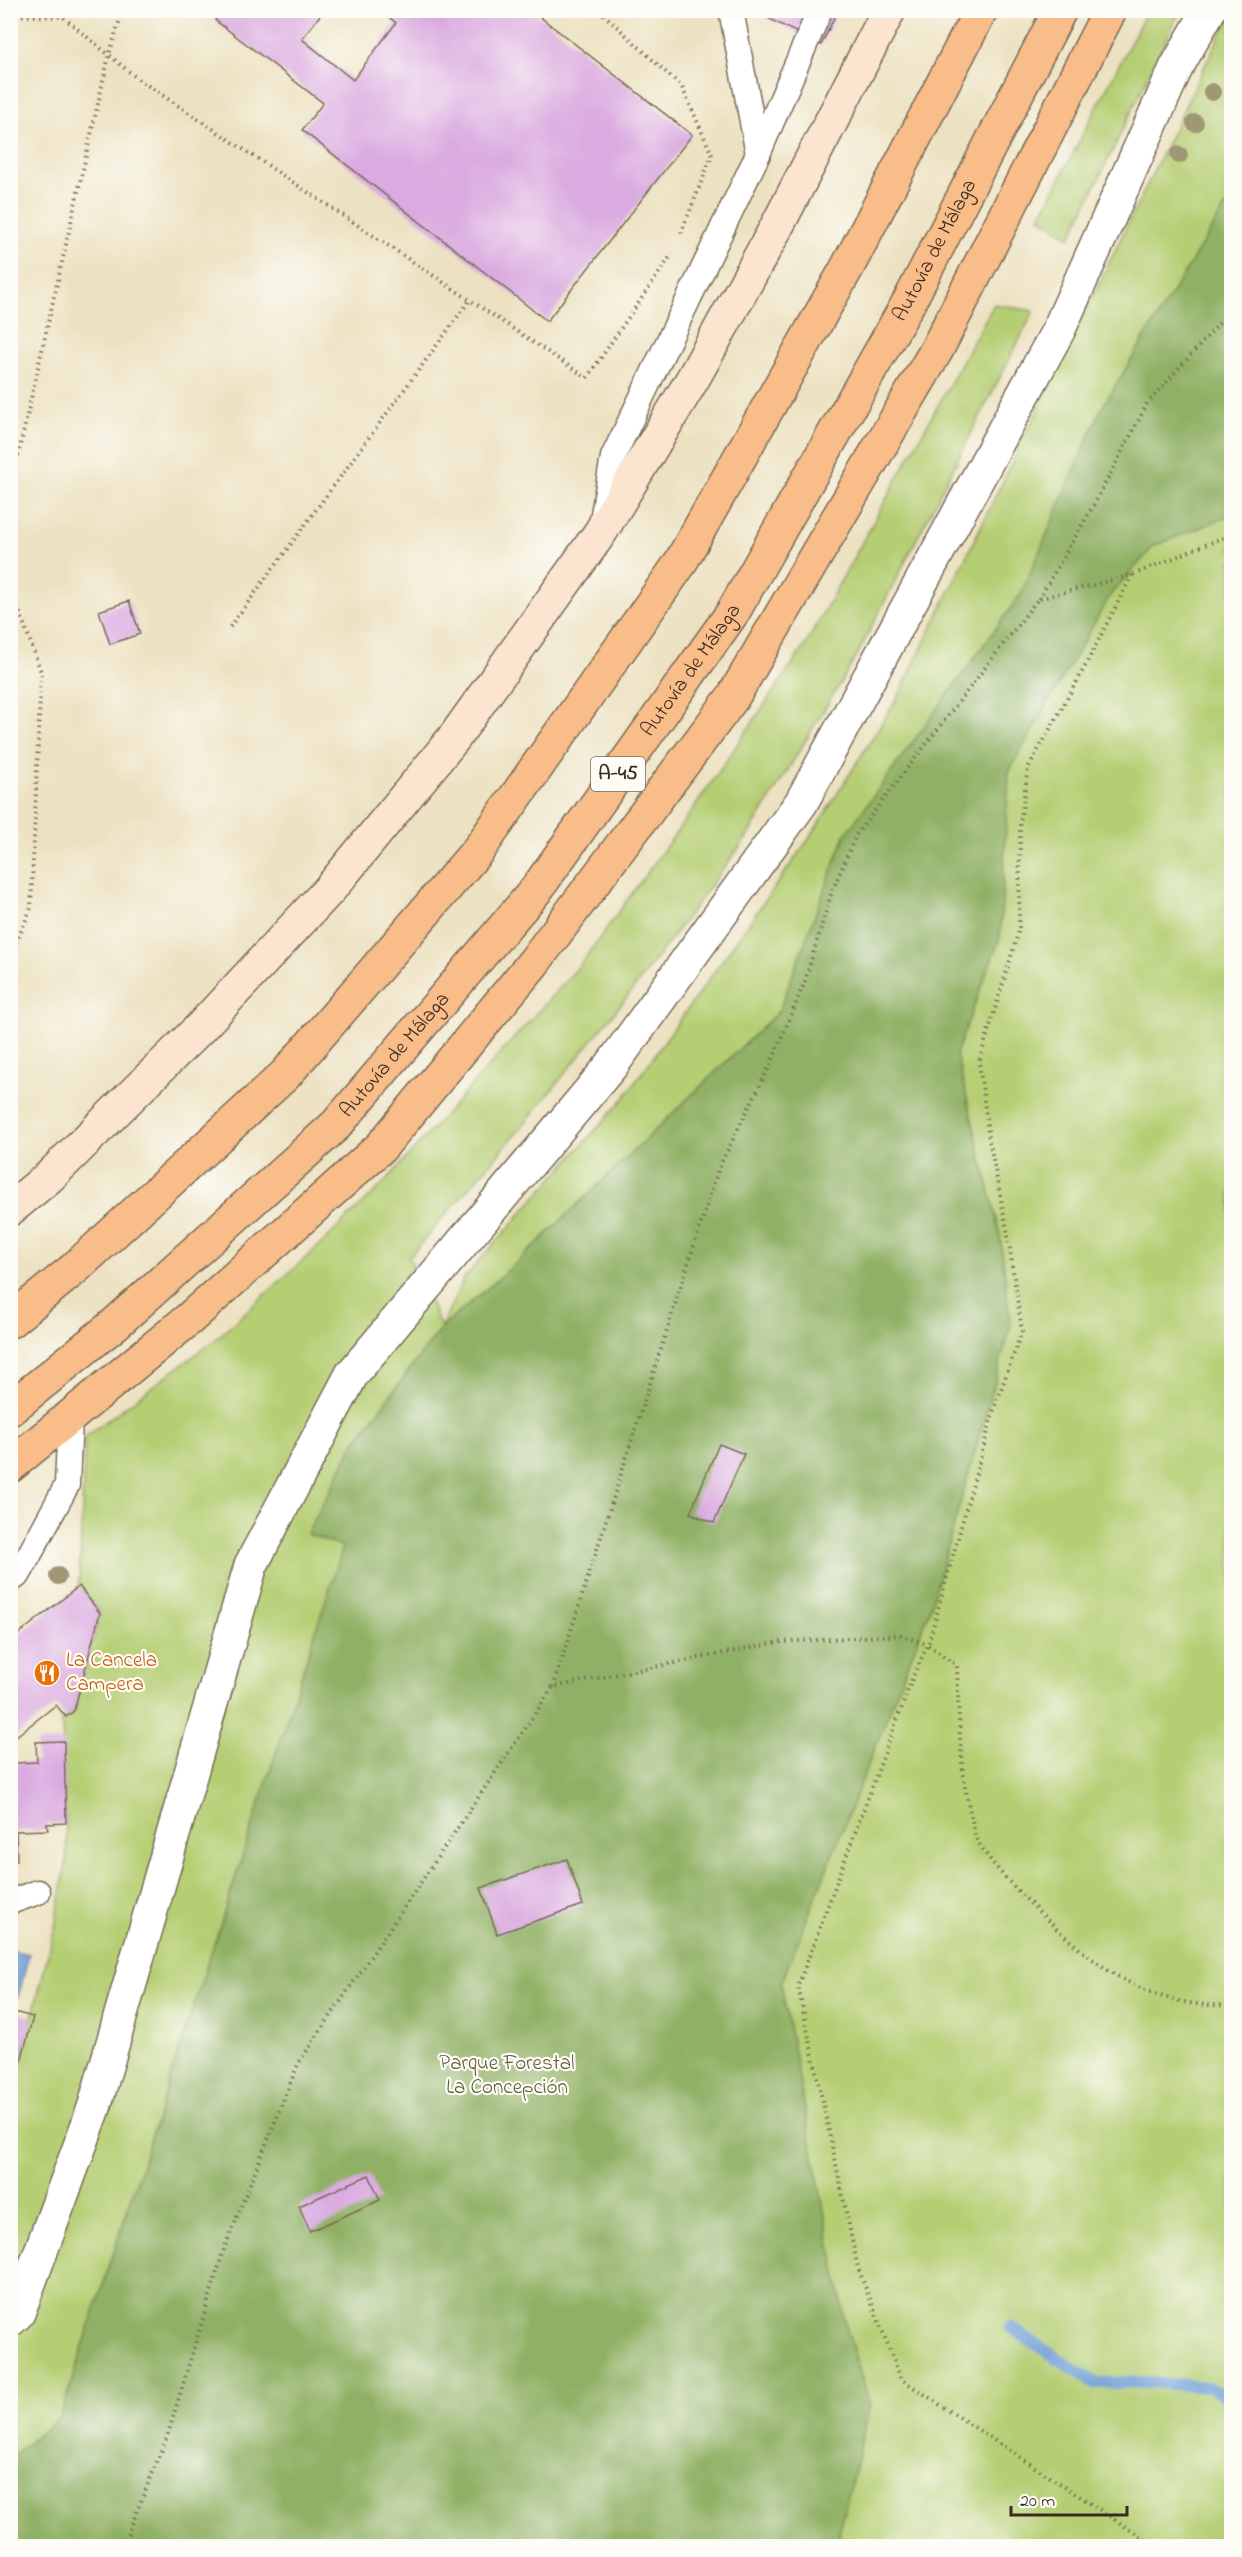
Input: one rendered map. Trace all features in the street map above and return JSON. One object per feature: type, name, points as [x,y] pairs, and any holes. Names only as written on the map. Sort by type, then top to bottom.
[{"type":"highway","points":[[10,1321],[75,1269],[285,1075],[479,849],[679,565],[848,266],[981,10]]},
{"type":"highway","name":"Autovía de Málaga","points":[[10,1409],[115,1324],[336,1125],[536,890],[733,612],[910,300],[1060,10]]},
{"type":"highway","points":[[10,1466],[189,1319],[381,1147],[534,962],[733,697],[936,351],[1110,10]]},
{"type":"street","points":[[10,1209],[49,1177],[201,1027],[329,890],[454,738],[600,533],[695,375],[755,267],[889,10]]},
{"type":"street","points":[[10,2320],[18,2313],[94,2108],[251,1565],[352,1374],[611,1066],[801,803],[1059,329],[1176,68],[1209,10]]},
{"type":"lane","points":[[731,10],[758,154]]},
{"type":"lane","points":[[600,533],[613,457],[758,154],[820,10]]},
{"type":"lane","points":[[10,1581],[19,1574],[68,1485],[70,1418]]},
{"type":"lane","points":[[10,1902],[38,1892]]},
{"type":"path","points":[[10,491],[109,55],[125,10]]},
{"type":"path","points":[[598,10],[682,87],[712,155],[679,239]]},
{"type":"path","points":[[10,15],[63,17],[138,79],[587,378],[675,249]]},
{"type":"path","points":[[230,627],[471,300]]},
{"type":"path","points":[[123,2547],[167,2437],[224,2249],[298,2064],[553,1688],[719,1167],[772,1061],[804,984],[832,891],[856,835],[1038,599],[1096,501],[1147,404],[1232,309]]},
{"type":"path","points":[[1038,599],[1132,575],[1232,534]]},
{"type":"path","points":[[1132,575],[1081,674],[1028,768],[1020,824],[1019,930],[979,1062],[989,1139],[1007,1230],[1022,1331],[994,1409],[928,1645],[914,1674],[798,1986],[858,2268],[901,2379],[1155,2546]]},
{"type":"path","points":[[10,584],[40,672],[31,908],[10,957]]},
{"type":"path","points":[[553,1688],[780,1642],[900,1635],[928,1645],[957,1666],[963,1785],[978,1841],[1016,1890],[1089,1957],[1127,1983],[1165,1999],[1215,2006],[1232,2005]]},
{"type":"green space","points":[[1147,11],[1180,11],[1070,238],[1040,217]]},
{"type":"green space","name":"Parque Forestal La Concepción","points":[[1231,12],[1231,2546],[11,2546],[11,2101],[56,1923],[67,1858],[62,1720],[74,1711],[100,1613],[79,1586],[85,1437],[215,1340],[321,1244],[381,1186],[580,965],[692,811],[806,644],[994,304],[1034,311],[855,659],[747,837],[631,992],[520,1129],[409,1257],[441,1327],[464,1278],[624,1098],[809,839],[897,699]],"holes":[[[779,1011],[955,1054],[999,1229],[1010,1325],[992,1392],[441,1328],[518,1262]]]},
{"type":"green space","points":[[1231,197],[1231,515],[1154,546],[1111,594],[1009,771],[1000,937],[956,1054],[999,1229],[1011,1325],[930,1609],[781,1984],[846,2326],[870,2406],[836,2546],[11,2546],[11,2457],[60,2417],[343,1547],[307,1534],[355,1442],[441,1328],[518,1262],[779,1011],[845,835],[1021,594],[1101,409]]},
{"type":"water","points":[[11,1950],[29,1954],[18,1998],[11,1996]]},
{"type":"building","points":[[223,10],[324,10],[302,39],[353,80],[396,23],[380,10],[531,10],[692,135],[547,321],[302,130],[323,103],[215,20]]},
{"type":"building","points":[[752,10],[838,10],[821,45]]},
{"type":"building","points":[[129,601],[140,634],[110,644],[99,611]]},
{"type":"building","points":[[719,1444],[744,1454],[714,1523],[690,1513]]},
{"type":"building","name":"La Cancela Campera","points":[[79,1586],[100,1613],[74,1711],[66,1717],[56,1705],[10,1741],[10,1641]]},
{"type":"building","points":[[64,1741],[66,1823],[47,1824],[48,1830],[16,1831],[17,1861],[10,1861],[10,1800],[15,1800],[14,1763],[37,1762],[36,1742]]},
{"type":"building","points":[[567,1859],[583,1905],[497,1934],[481,1888]]},
{"type":"building","points":[[10,2011],[33,2017],[11,2098],[10,2098]]},
{"type":"building","points":[[369,2175],[380,2200],[310,2231],[299,2206]]},
{"type":"waterway","points":[[1010,2327],[1095,2383],[1150,2382],[1208,2387],[1232,2399]]},
{"type":"place","name":"La Cancela Campera","points":[[47,1673]]}]
